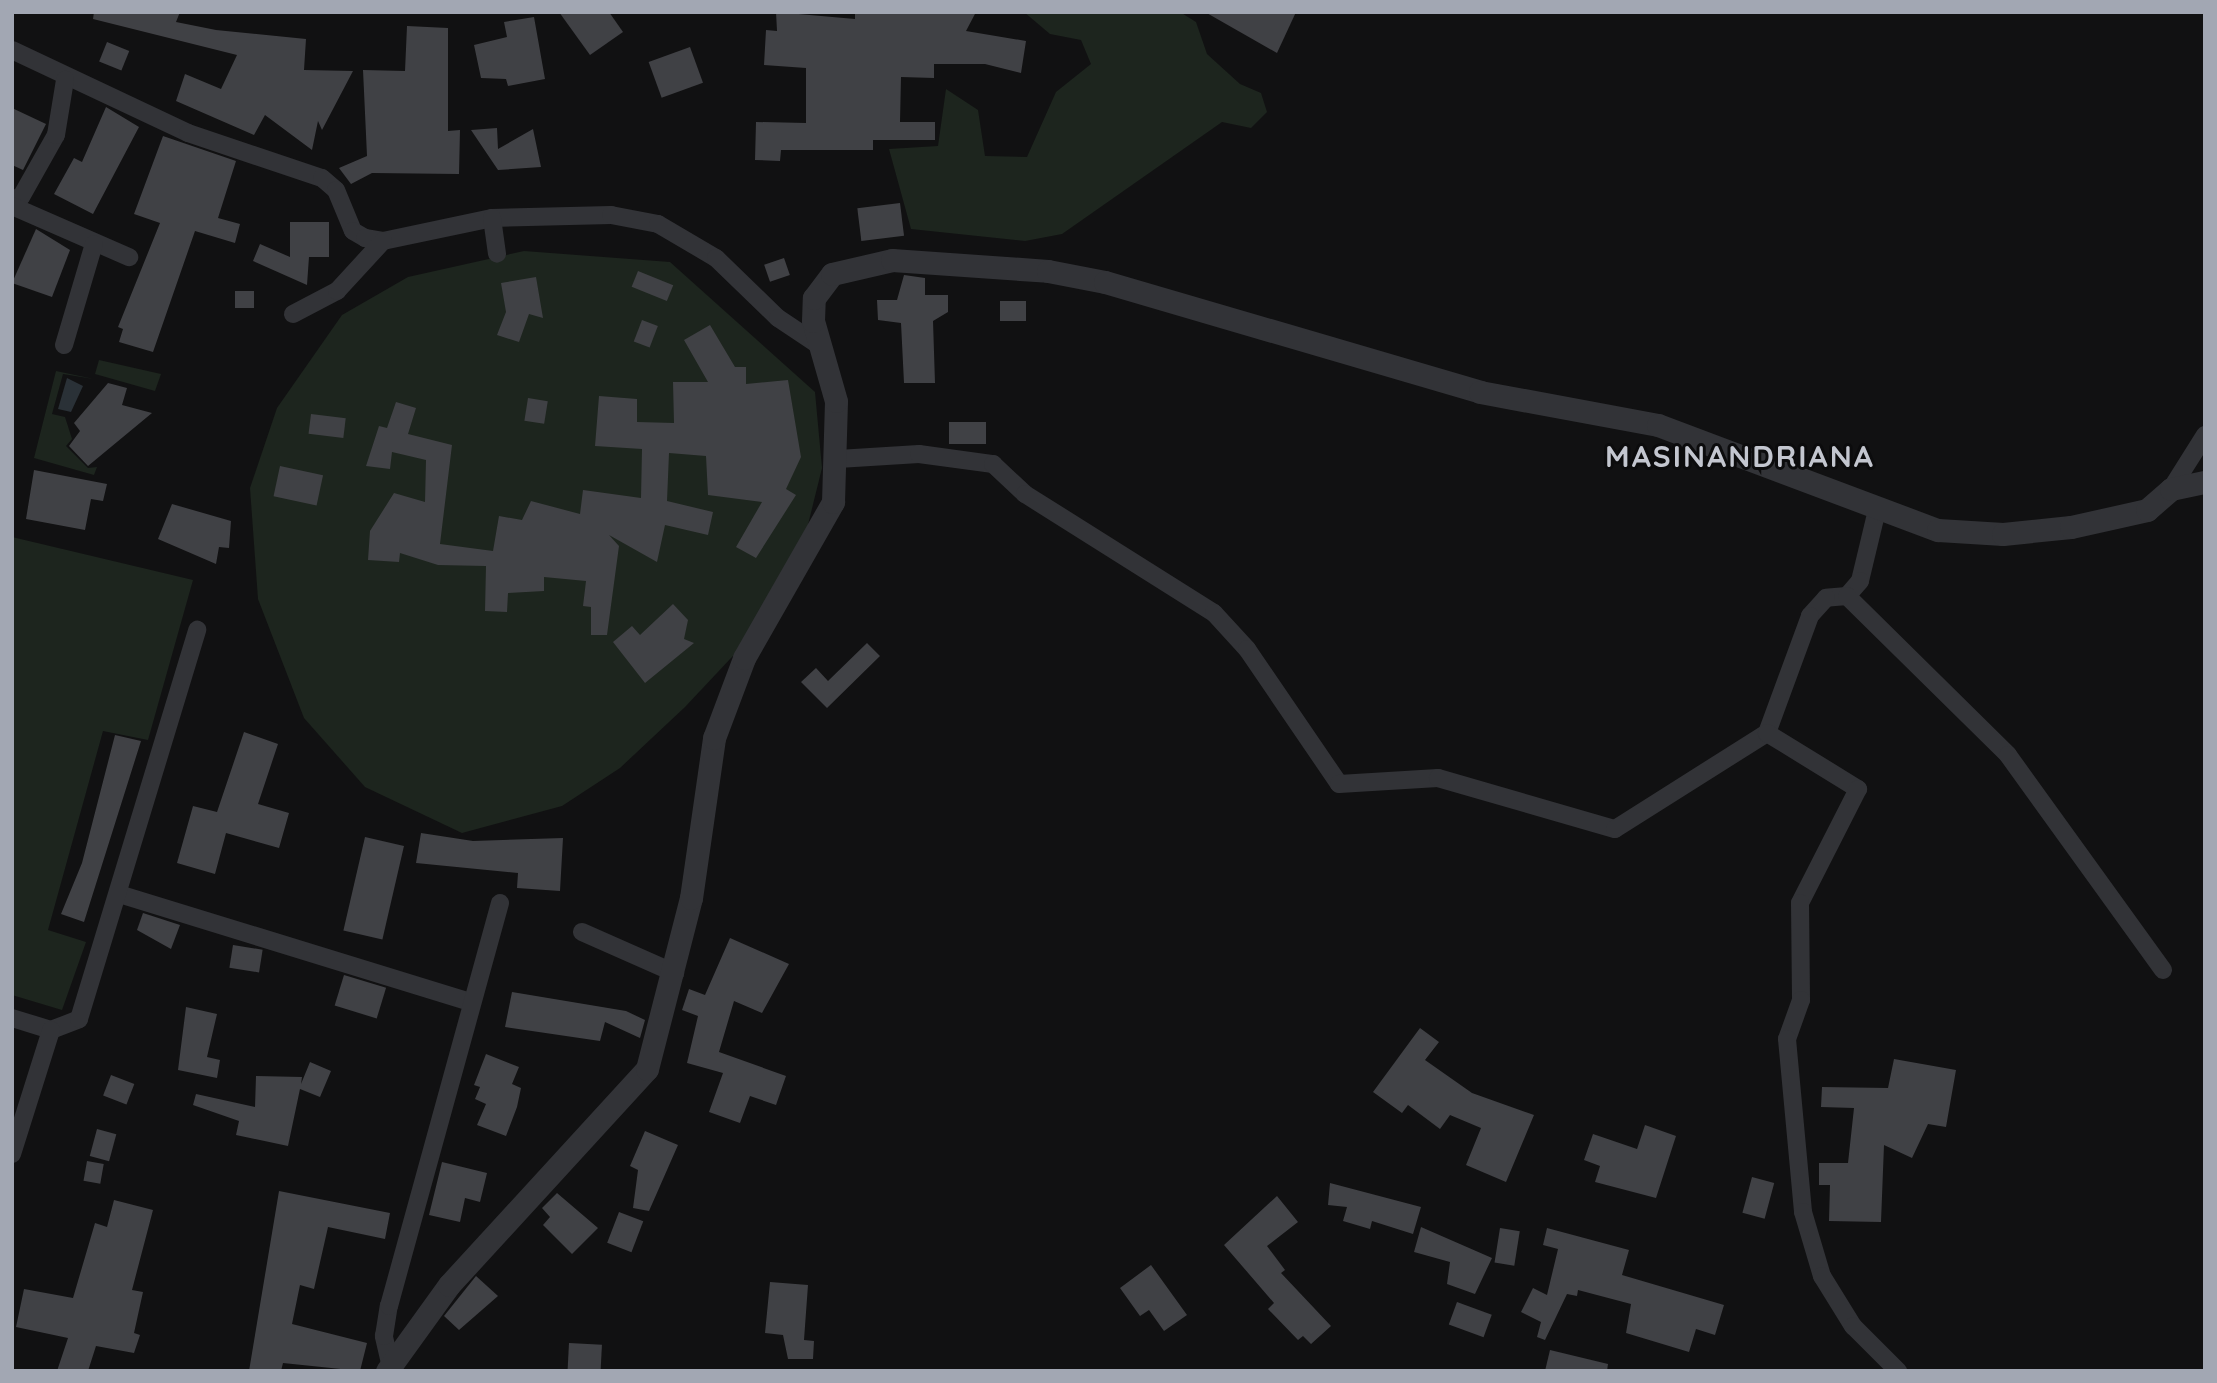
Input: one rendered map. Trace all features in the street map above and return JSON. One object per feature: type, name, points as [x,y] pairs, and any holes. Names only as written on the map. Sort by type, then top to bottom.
[{"type":"street","points":[[12,50],[65,80],[108,91],[188,134],[322,178],[336,190],[353,231],[383,242],[492,218],[611,215],[658,225],[716,258],[778,318],[820,346]]},
{"type":"street","points":[[12,199],[21,197],[55,135],[65,80]]},
{"type":"street","points":[[12,206],[128,257]]},
{"type":"street","points":[[492,218],[497,254]]},
{"type":"street","points":[[293,314],[337,291],[383,242]]},
{"type":"street","points":[[64,345],[94,244]]},
{"type":"street","points":[[389,1367],[450,1285],[647,1069],[675,973],[714,738],[744,658],[824,524],[838,459],[836,401],[820,346],[814,298],[832,274],[855,264],[892,260],[1048,271],[1159,296],[1480,393],[1658,425],[1877,510],[1938,530],[2003,534],[2147,510],[2171,489],[2205,436]]},
{"type":"street","points":[[838,459],[919,454],[993,464],[1025,494],[1214,613],[1247,649],[1339,784],[1438,778],[1615,829],[1767,733],[1810,616],[1826,598],[1847,596],[1860,581],[1877,510]]},
{"type":"street","points":[[2171,489],[2205,482]]},
{"type":"street","points":[[1847,596],[2008,755],[2163,970]]},
{"type":"street","points":[[12,1018],[51,1030],[79,1018],[119,894],[197,630]]},
{"type":"street","points":[[1767,733],[1858,789],[1800,903],[1801,1000],[1787,1039],[1803,1212],[1822,1276],[1853,1326],[1898,1371]]},
{"type":"street","points":[[119,894],[470,1002]]},
{"type":"street","points":[[389,1367],[384,1336],[389,1306],[470,1002],[500,903]]},
{"type":"street","points":[[582,932],[675,973]]},
{"type":"street","points":[[12,1154],[51,1030]]},
{"type":"shaded area","points":[[1024,12],[1180,12],[1196,22],[1207,54],[1240,84],[1261,93],[1267,112],[1251,128],[1222,122],[1062,234],[1025,241],[911,229],[889,149],[938,146],[946,89],[978,110],[985,156],[1027,157],[1056,92],[1091,64],[1081,40],[1050,34]]},
{"type":"shaded area","points":[[524,251],[670,262],[815,392],[822,468],[801,553],[747,641],[685,707],[620,768],[562,806],[462,833],[365,787],[304,718],[258,599],[250,488],[277,408],[342,315],[408,277]]},
{"type":"shaded area","points":[[99,360],[161,374],[155,391],[95,374]]},
{"type":"shaded area","points":[[56,371],[94,379],[63,374],[52,414],[65,417],[72,439],[66,446],[88,468],[97,467],[94,475],[34,458]]},
{"type":"shaded area","points":[[67,378],[83,386],[71,412],[58,409]]},
{"type":"shaded area","points":[[12,537],[193,580],[148,740],[103,731],[48,930],[86,942],[62,1010],[12,995]]},
{"type":"building","points":[[94,12],[180,12],[176,22],[216,30],[306,39],[304,70],[353,71],[322,130],[318,121],[312,150],[265,115],[254,135],[176,101],[185,74],[221,89],[237,55],[93,19]]},
{"type":"building","points":[[559,12],[609,12],[623,32],[590,55]]},
{"type":"building","points":[[776,12],[855,19],[855,12],[976,12],[966,31],[1026,41],[1021,73],[985,64],[934,64],[934,78],[901,77],[900,122],[935,122],[935,140],[873,140],[873,150],[781,150],[780,161],[755,160],[756,122],[806,123],[806,68],[764,65],[766,30],[777,31]]},
{"type":"building","points":[[1205,12],[1296,12],[1277,53]]},
{"type":"building","points":[[534,17],[545,79],[508,86],[506,79],[481,78],[474,45],[507,37],[504,22]]},
{"type":"building","points":[[407,26],[448,28],[448,131],[460,130],[459,174],[372,173],[351,184],[339,168],[367,156],[363,70],[405,71]]},
{"type":"building","points":[[107,42],[129,51],[121,70],[99,61]]},
{"type":"building","points":[[690,47],[703,83],[662,98],[649,62]]},
{"type":"building","points":[[106,107],[139,127],[93,214],[54,194],[74,158],[82,162]]},
{"type":"building","points":[[12,108],[46,124],[23,170],[12,165]]},
{"type":"building","points":[[497,128],[498,149],[533,129],[541,167],[498,170],[471,130]]},
{"type":"building","points":[[163,136],[236,161],[218,218],[240,224],[235,243],[195,231],[153,352],[119,342],[123,329],[118,327],[160,223],[134,214]]},
{"type":"building","points":[[900,203],[904,236],[861,241],[857,208]]},
{"type":"building","points":[[290,222],[329,222],[329,257],[309,257],[307,285],[253,261],[260,244],[290,257]]},
{"type":"building","points":[[36,229],[70,250],[52,297],[12,283]]},
{"type":"building","points":[[784,258],[790,275],[770,282],[764,265]]},
{"type":"building","points":[[638,271],[673,285],[667,301],[632,287]]},
{"type":"building","points":[[904,275],[925,278],[925,295],[948,295],[948,312],[933,321],[935,383],[904,383],[901,323],[878,320],[877,300],[897,300]]},
{"type":"building","points":[[536,277],[543,318],[529,314],[519,342],[497,335],[506,312],[501,283]]},
{"type":"building","points":[[235,291],[254,291],[254,308],[235,308]]},
{"type":"building","points":[[1000,301],[1026,301],[1026,321],[1000,321]]},
{"type":"building","points":[[642,320],[658,326],[650,348],[634,341]]},
{"type":"building","points":[[710,325],[735,367],[746,367],[746,384],[788,380],[801,457],[786,489],[796,495],[756,558],[736,547],[762,502],[708,495],[706,456],[669,453],[667,501],[713,512],[708,535],[665,525],[657,562],[609,535],[619,546],[607,635],[591,635],[591,607],[583,606],[586,581],[544,577],[544,591],[508,593],[507,612],[485,611],[486,566],[438,565],[400,553],[399,562],[368,560],[370,531],[394,493],[425,502],[426,460],[392,452],[390,469],[366,466],[379,426],[387,428],[396,402],[416,408],[408,434],[452,445],[440,544],[493,551],[499,516],[522,520],[531,501],[580,514],[583,490],[641,498],[642,449],[595,446],[599,396],[637,399],[637,422],[674,423],[673,382],[708,382],[684,340]]},
{"type":"building","points":[[108,383],[127,388],[122,405],[152,413],[88,466],[69,446],[80,431],[74,423]]},
{"type":"building","points":[[528,398],[548,401],[544,424],[524,421]]},
{"type":"building","points":[[311,414],[346,418],[343,438],[309,434]]},
{"type":"building","points":[[949,422],[986,422],[986,444],[949,444]]},
{"type":"building","points":[[280,466],[323,475],[317,505],[274,496]]},
{"type":"building","points":[[34,470],[107,484],[103,501],[91,499],[85,530],[26,519]]},
{"type":"building","points":[[172,504],[231,521],[229,548],[219,547],[216,564],[158,539]]},
{"type":"building","points":[[673,604],[688,620],[684,639],[694,643],[645,683],[613,642],[632,626],[640,635]]},
{"type":"building","points":[[867,643],[880,656],[827,708],[801,682],[816,668],[828,681]]},
{"type":"building","points":[[244,732],[278,744],[258,804],[289,813],[279,848],[226,833],[215,874],[177,863],[193,806],[217,812]]},
{"type":"building","points":[[115,735],[141,741],[84,922],[61,914],[82,863]]},
{"type":"building","points":[[421,833],[473,841],[563,838],[560,891],[517,888],[518,873],[416,863]]},
{"type":"building","points":[[365,837],[404,846],[382,940],[343,931]]},
{"type":"building","points":[[143,913],[180,925],[171,949],[137,930]]},
{"type":"building","points":[[730,938],[789,964],[762,1013],[734,1001],[719,1052],[786,1076],[776,1105],[750,1096],[740,1123],[709,1112],[723,1073],[687,1063],[698,1016],[682,1010],[689,989],[705,995]]},
{"type":"building","points":[[233,945],[263,950],[259,972],[229,968]]},
{"type":"building","points":[[344,975],[386,988],[377,1018],[335,1006]]},
{"type":"building","points":[[512,992],[626,1011],[645,1020],[640,1038],[605,1022],[600,1041],[505,1027]]},
{"type":"building","points":[[186,1007],[217,1014],[207,1057],[220,1060],[217,1078],[178,1070]]},
{"type":"building","points":[[1420,1028],[1439,1042],[1425,1060],[1472,1093],[1534,1115],[1506,1182],[1466,1165],[1481,1128],[1450,1115],[1440,1129],[1408,1105],[1402,1113],[1373,1092]]},
{"type":"building","points":[[486,1054],[519,1067],[512,1084],[521,1088],[506,1136],[477,1125],[486,1104],[475,1099],[480,1087],[474,1085]]},
{"type":"building","points":[[1894,1059],[1956,1070],[1946,1127],[1928,1124],[1912,1158],[1884,1145],[1881,1222],[1829,1221],[1830,1185],[1819,1185],[1819,1163],[1848,1163],[1854,1108],[1821,1107],[1822,1087],[1888,1088]]},
{"type":"building","points":[[310,1062],[331,1071],[320,1097],[300,1089],[288,1146],[236,1135],[239,1121],[193,1105],[196,1094],[255,1107],[256,1076],[302,1077],[301,1084]]},
{"type":"building","points":[[111,1075],[134,1084],[126,1104],[103,1096]]},
{"type":"building","points":[[1645,1125],[1676,1136],[1656,1198],[1595,1182],[1600,1166],[1584,1160],[1593,1134],[1637,1149]]},
{"type":"building","points":[[97,1129],[116,1134],[109,1161],[90,1156]]},
{"type":"building","points":[[645,1131],[678,1145],[649,1211],[633,1208],[638,1170],[630,1166]]},
{"type":"building","points":[[87,1161],[104,1164],[100,1184],[84,1181]]},
{"type":"building","points":[[442,1162],[487,1173],[480,1202],[465,1198],[460,1222],[429,1215]]},
{"type":"building","points":[[1752,1177],[1774,1183],[1765,1219],[1742,1213]]},
{"type":"building","points":[[1330,1183],[1421,1207],[1413,1234],[1372,1221],[1370,1229],[1343,1221],[1347,1207],[1328,1205]]},
{"type":"building","points":[[279,1191],[390,1213],[385,1239],[328,1227],[314,1289],[300,1285],[292,1324],[367,1343],[360,1371],[283,1363],[281,1371],[249,1371]]},
{"type":"building","points":[[557,1193],[598,1228],[572,1254],[543,1225],[550,1217],[542,1208]]},
{"type":"building","points":[[1277,1196],[1298,1222],[1267,1246],[1285,1270],[1281,1273],[1331,1326],[1311,1344],[1303,1336],[1298,1340],[1268,1309],[1274,1303],[1224,1245]]},
{"type":"building","points":[[114,1200],[153,1210],[132,1290],[143,1292],[134,1333],[140,1335],[134,1353],[96,1346],[88,1371],[57,1371],[68,1338],[16,1327],[24,1289],[73,1298],[95,1223],[107,1227]]},
{"type":"building","points":[[619,1212],[643,1221],[631,1252],[607,1243]]},
{"type":"building","points":[[1421,1227],[1492,1258],[1475,1294],[1447,1284],[1450,1262],[1414,1252]]},
{"type":"building","points":[[1500,1228],[1520,1231],[1514,1266],[1495,1263]]},
{"type":"building","points":[[1547,1228],[1629,1250],[1622,1275],[1724,1305],[1715,1335],[1696,1329],[1689,1352],[1626,1333],[1631,1304],[1578,1290],[1577,1296],[1567,1294],[1545,1340],[1537,1337],[1541,1322],[1521,1312],[1533,1288],[1547,1295],[1558,1249],[1543,1245]]},
{"type":"building","points":[[1151,1265],[1187,1315],[1164,1331],[1149,1310],[1140,1316],[1120,1288]]},
{"type":"building","points":[[476,1276],[498,1296],[459,1330],[444,1316]]},
{"type":"building","points":[[770,1282],[808,1285],[804,1340],[814,1341],[813,1359],[788,1359],[783,1335],[765,1333]]},
{"type":"building","points":[[1457,1302],[1492,1315],[1484,1337],[1449,1325]]},
{"type":"building","points":[[569,1343],[602,1345],[601,1371],[568,1371]]},
{"type":"building","points":[[1550,1350],[1608,1364],[1607,1371],[1545,1371]]},
{"type":"district","name":"MASINANDRIANA","points":[[1740,456]]}]
